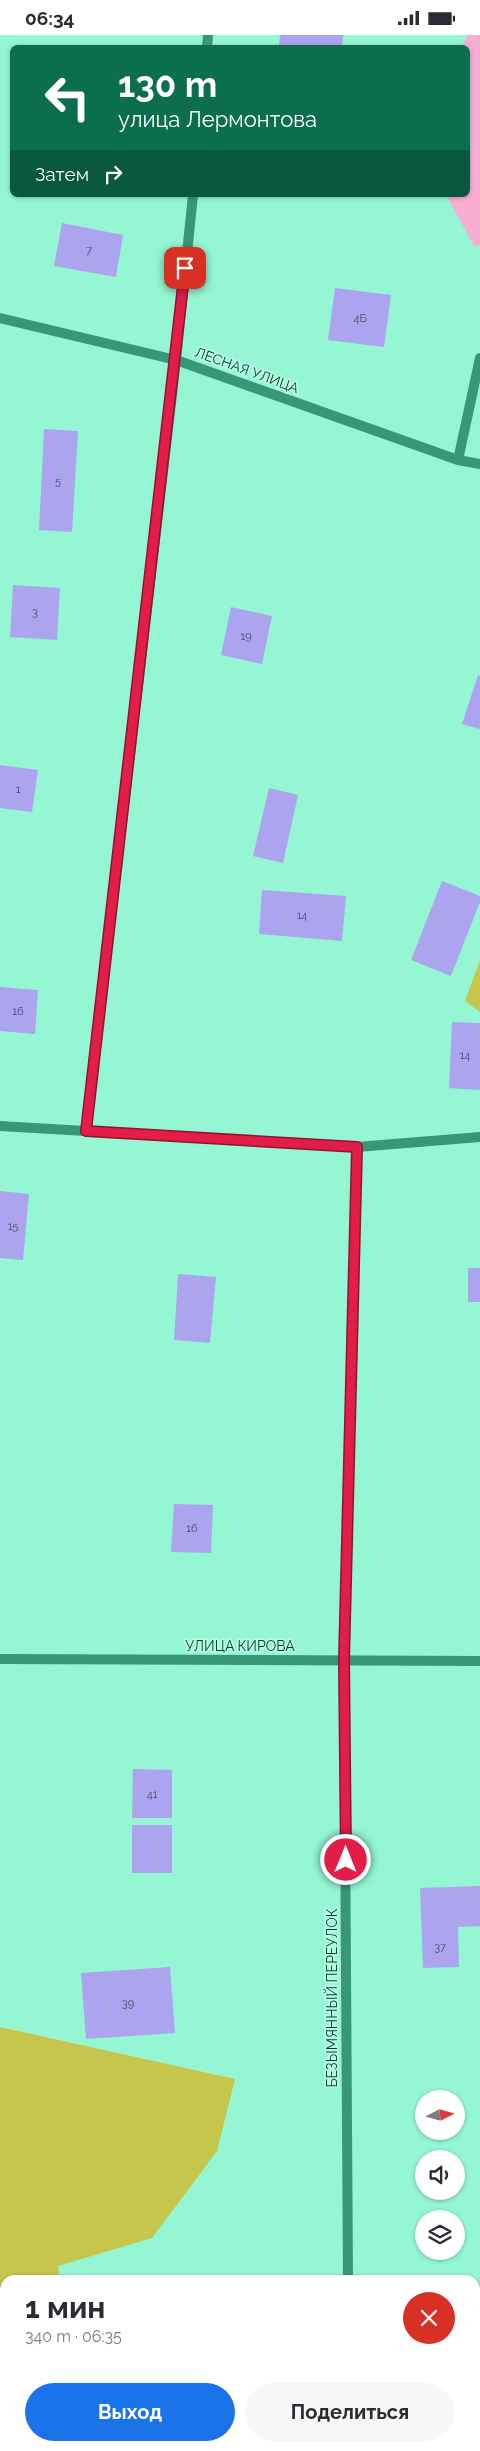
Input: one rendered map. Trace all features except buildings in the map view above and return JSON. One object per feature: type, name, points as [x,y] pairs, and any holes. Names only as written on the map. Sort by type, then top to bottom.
[{"type":"street","points":[[86,1131],[176,360],[192,197]]},
{"type":"street","name":"ЛЕСНАЯ УЛИЦА","points":[[0,318],[176,360],[458,460],[480,464]]},
{"type":"street","points":[[458,460],[480,358]]},
{"type":"street","points":[[0,1126],[357,1147],[480,1137]]},
{"type":"street","name":"БЕЗЫМЯННЫЙ ПЕРЕУЛОК","points":[[348,2275],[344,1660],[357,1147]]},
{"type":"street","name":"УЛИЦА КИРОВА","points":[[0,1659],[480,1661]]},
{"type":"shaded area","points":[[468,35],[480,35],[480,246],[474,246],[447,197],[470,197],[470,45],[462,45]]},
{"type":"shaded area","points":[[480,960],[480,1012],[465,1001]]},
{"type":"shaded area","points":[[0,2027],[235,2079],[217,2151],[152,2238],[58,2266],[59,2275],[0,2275]]},
{"type":"route","points":[[185,268],[176,360],[86,1131],[357,1147],[344,1660],[346,1860]]}]
